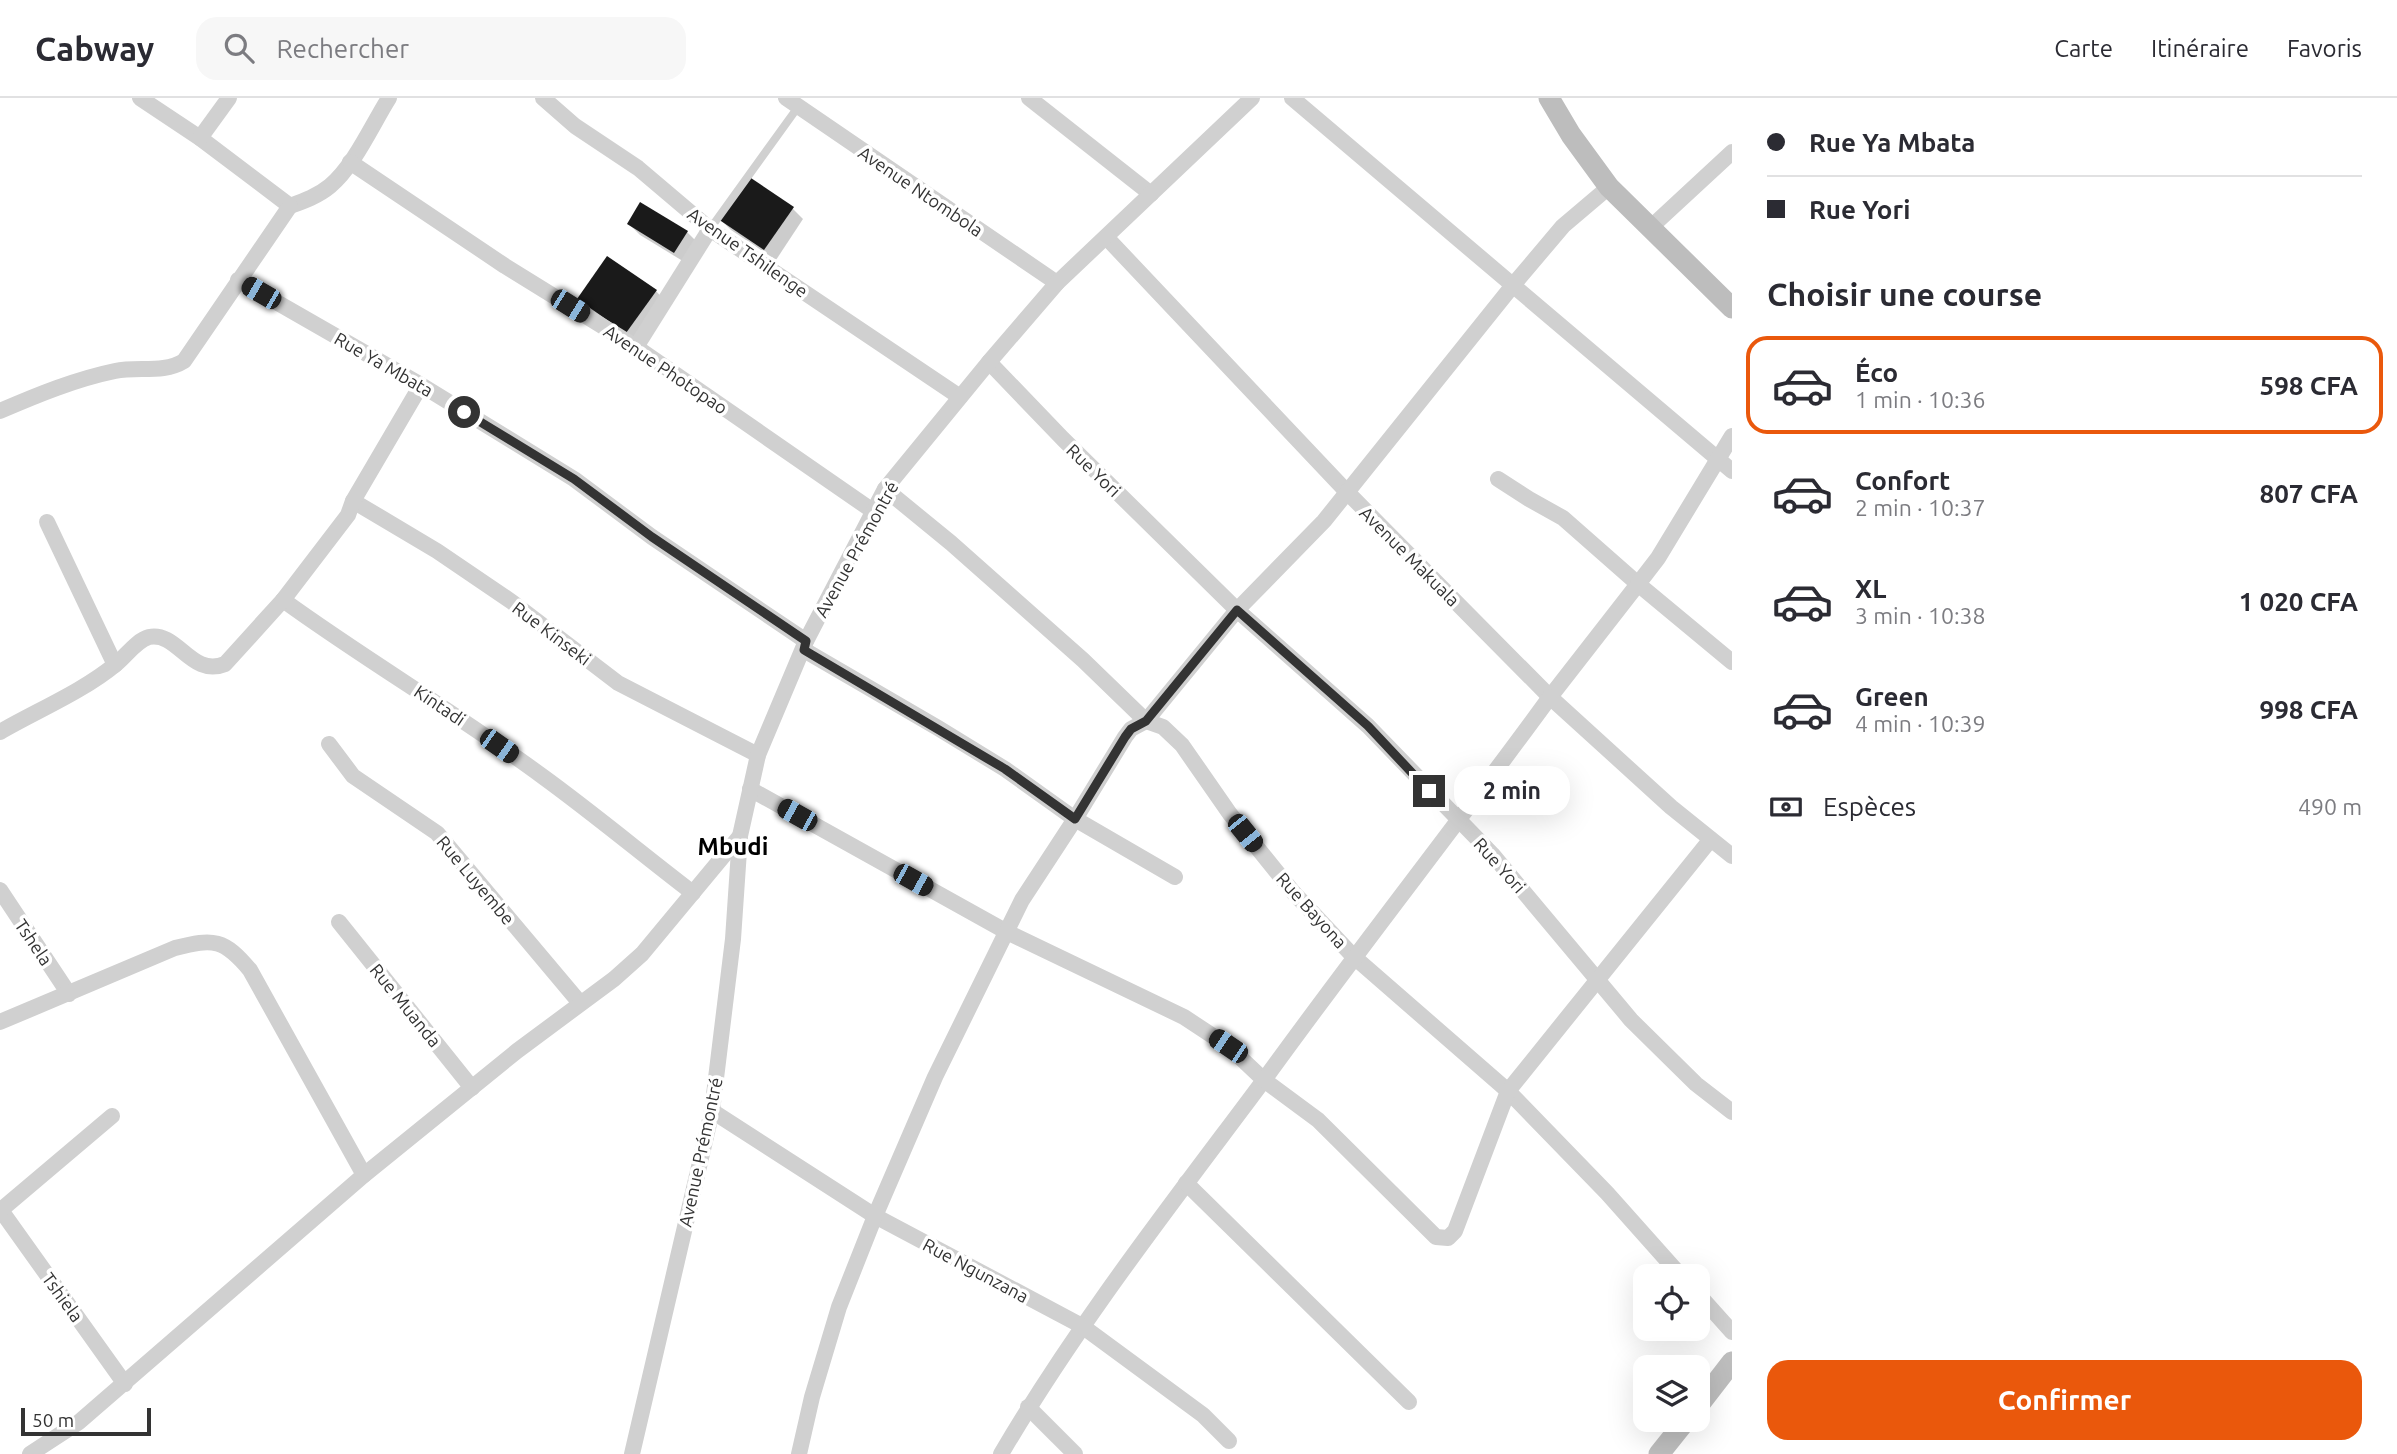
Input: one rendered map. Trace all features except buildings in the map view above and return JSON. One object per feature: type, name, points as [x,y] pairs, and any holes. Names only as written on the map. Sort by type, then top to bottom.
[{"type":"street","points":[[141,98],[200,138],[290,206]]},
{"type":"street","points":[[200,138],[229,98]]},
{"type":"street","points":[[0,411],[92,376],[119,370],[177,366],[184,361],[290,206],[310,199],[331,186],[350,162],[389,98]]},
{"type":"street","name":"Avenue Tshilenge","points":[[542,98],[575,126],[638,168],[710,229],[960,397]]},
{"type":"street","points":[[1029,98],[1151,194]]},
{"type":"street","name":"Avenue Prémontré","points":[[632,1454],[712,1111],[733,939],[740,836],[750,789],[758,755],[805,646],[885,489],[960,397],[1057,284],[1252,98]]},
{"type":"street","points":[[1293,98],[1732,471]]},
{"type":"street","points":[[1549,98],[1571,135],[1609,187],[1730,302]]},
{"type":"street","name":"Avenue Ntombola","points":[[797,101],[1057,284]]},
{"type":"street","points":[[1650,228],[1732,152]]},
{"type":"street","name":"Avenue Photopao","points":[[350,162],[505,266],[636,347],[873,511]]},
{"type":"street","points":[[799,1454],[812,1397],[839,1307],[935,1077],[1034,880],[1125,737],[1131,729],[1146,721],[1237,610],[1324,521],[1563,226],[1609,187]]},
{"type":"street","points":[[636,347],[710,229]]},
{"type":"street","name":"Avenue Makuala","points":[[1106,237],[1347,492],[1550,697],[1671,807],[1732,856]]},
{"type":"street","name":"Rue Ya Mbata","points":[[238,280],[421,385],[574,479],[805,646],[1005,769],[1075,819],[1175,877]]},
{"type":"street","name":"Rue Yori","points":[[989,362],[1072,449],[1237,610],[1368,726],[1492,853],[1630,1020],[1696,1084],[1732,1112]]},
{"type":"street","points":[[0,732],[79,689],[115,665],[144,639],[152,636],[168,641],[203,666],[225,664],[283,600],[348,515],[353,501],[421,385]]},
{"type":"street","points":[[1001,1454],[1028,1407],[1082,1326],[1186,1183],[1353,956],[1460,821],[1550,697],[1658,558],[1732,436]]},
{"type":"street","points":[[1498,479],[1563,517],[1732,662]]},
{"type":"street","name":"Rue Bayona","points":[[885,489],[951,543],[1083,660],[1146,721],[1163,727],[1182,745],[1230,814],[1285,882],[1353,956],[1508,1091],[1607,1192],[1670,1264]]},
{"type":"street","name":"Rue Kinseki","points":[[353,501],[437,551],[512,602],[618,683],[758,755]]},
{"type":"street","points":[[47,522],[115,665]]},
{"type":"street","name":"Kintadi","points":[[283,600],[541,775],[693,893]]},
{"type":"street","name":"Rue Luyembe","points":[[329,744],[353,776],[437,833],[580,1003]]},
{"type":"street","points":[[750,789],[1007,932],[1184,1017],[1228,1046],[1264,1080],[1318,1120],[1436,1237],[1444,1238],[1455,1231],[1508,1091],[1711,839]]},
{"type":"street","points":[[30,1454],[79,1422],[365,1175],[472,1088],[614,979],[642,954],[740,836]]},
{"type":"street","name":"Tshela","points":[[0,890],[69,994]]},
{"type":"street","name":"Rue Muanda","points":[[339,922],[472,1088]]},
{"type":"street","points":[[0,1022],[176,948],[215,942],[234,951],[250,970],[365,1175]]},
{"type":"street","name":"Rue Ngunzana","points":[[712,1111],[875,1216],[1082,1326],[1203,1415],[1229,1441]]},
{"type":"street","points":[[0,1210],[112,1116]]},
{"type":"street","points":[[1186,1183],[1409,1402]]},
{"type":"street","name":"Tshiela","points":[[0,1210],[125,1384]]},
{"type":"street","points":[[1710,1307],[1732,1332]]},
{"type":"street","points":[[1710,1390],[1732,1362]]},
{"type":"street","points":[[1028,1407],[1075,1454]]},
{"type":"street","points":[[1659,1454],[1677,1432]]},
{"type":"lane","points":[[710,229],[797,101]]},
{"type":"district","name":"Mbudi","points":[[733,846]]},
{"type":"route","points":[[464,412],[574,479],[652,537],[806,641],[804,650],[1005,769],[1075,819],[1131,729],[1146,721],[1237,610],[1368,726],[1429,791]]}]
